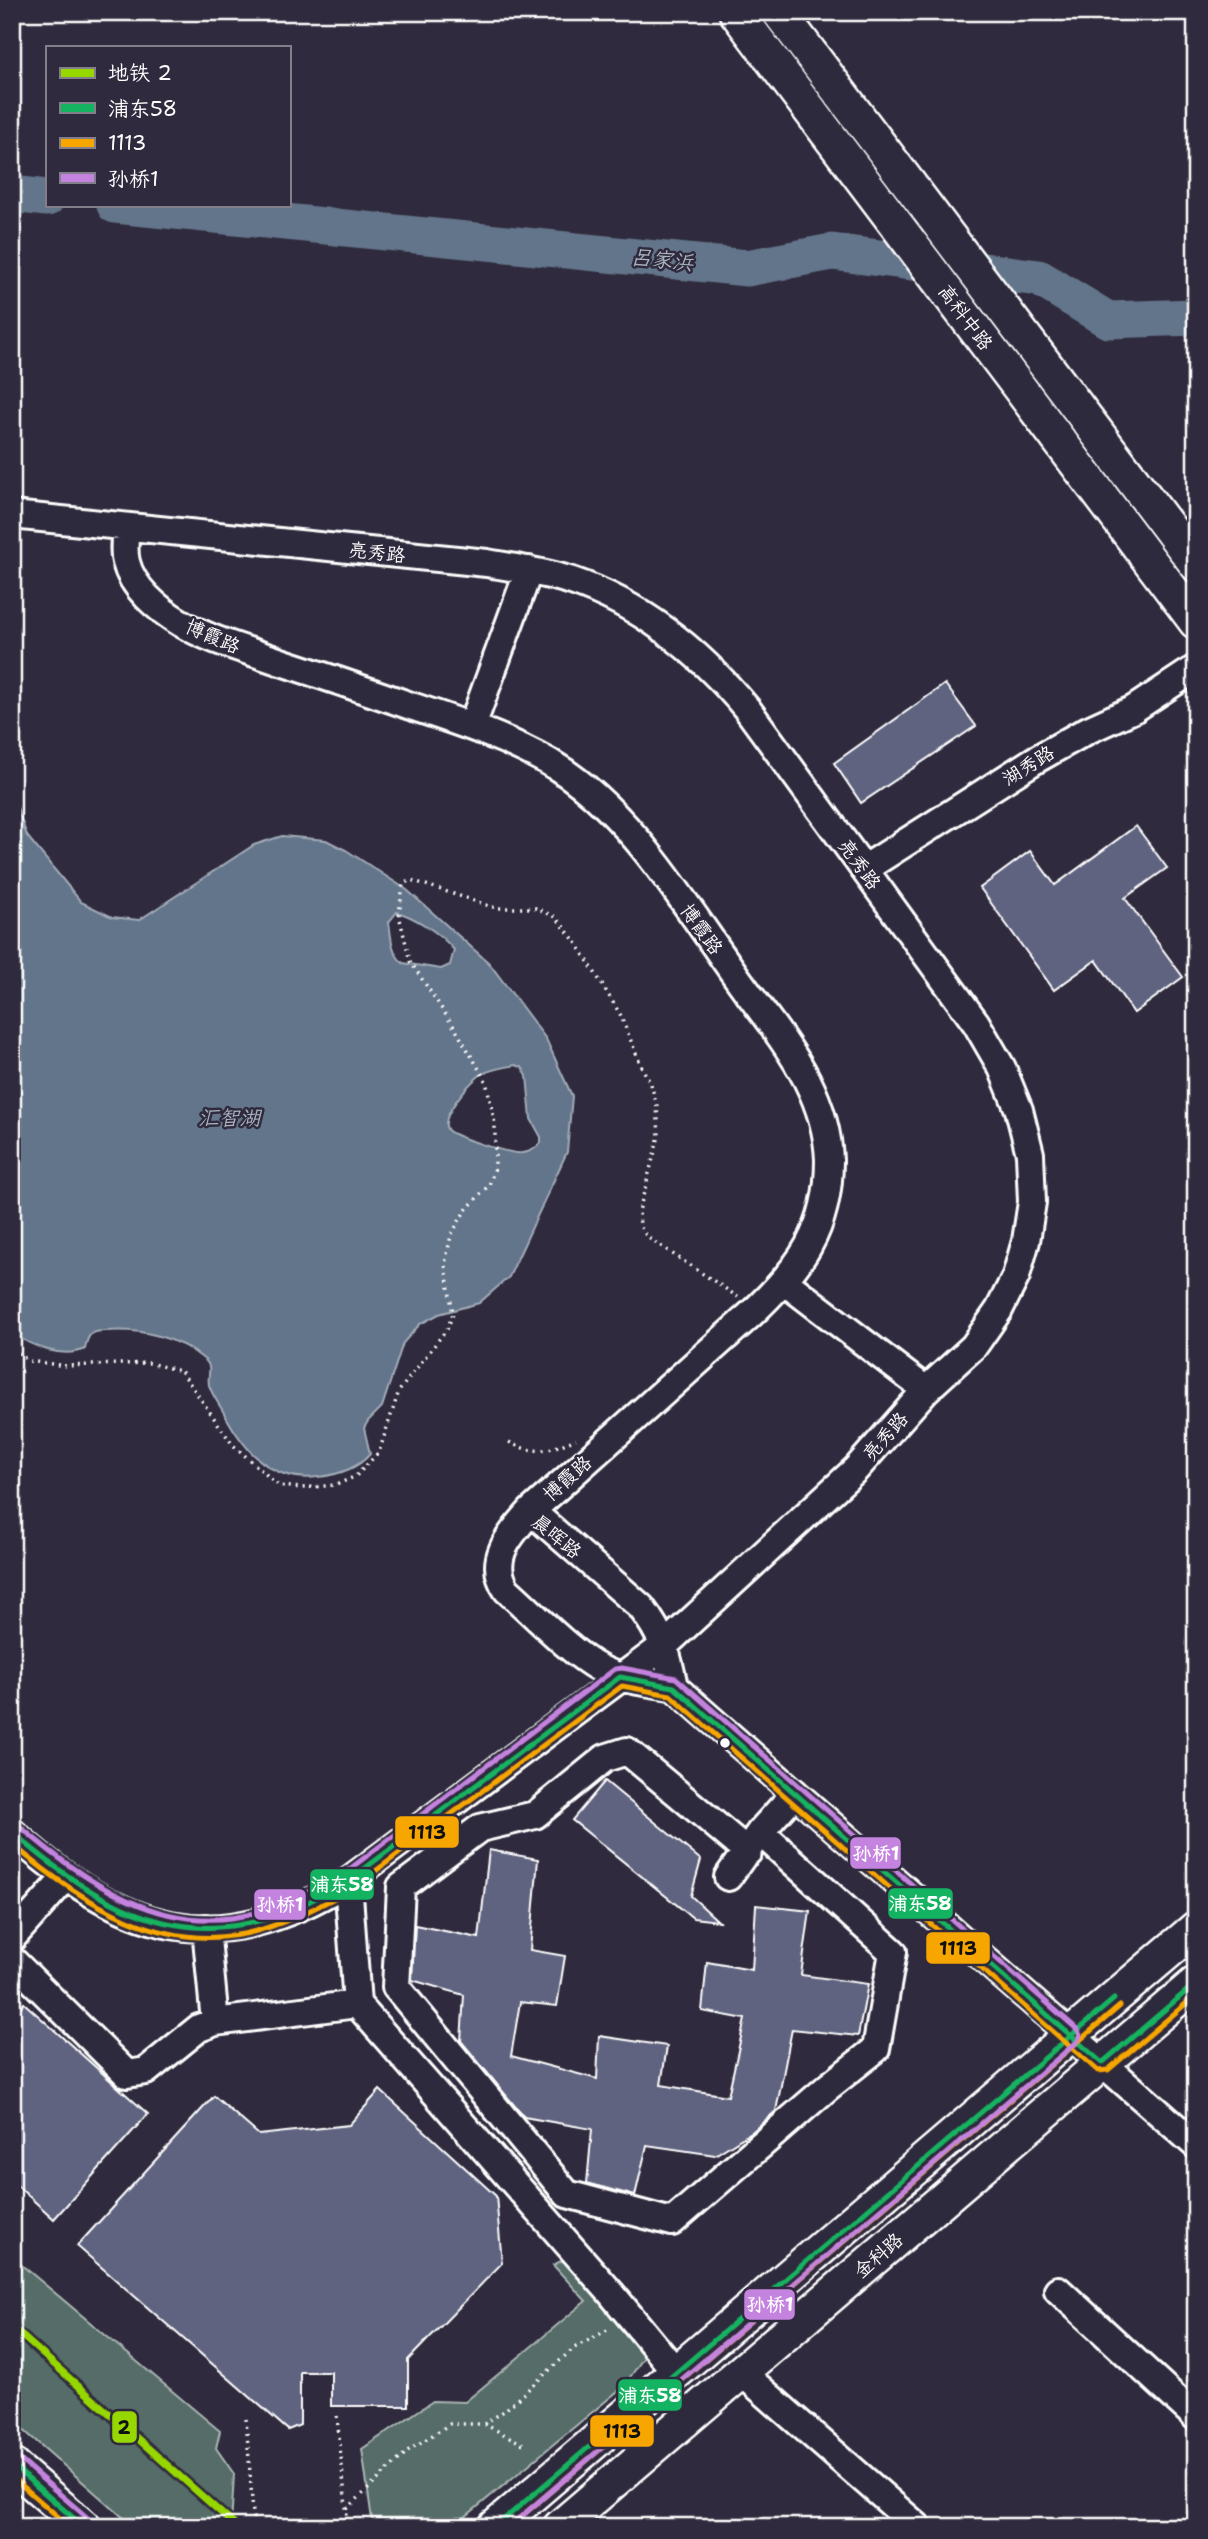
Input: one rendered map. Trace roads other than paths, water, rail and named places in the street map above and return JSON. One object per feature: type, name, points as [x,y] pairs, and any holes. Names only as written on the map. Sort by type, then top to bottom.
[{"type":"main road","name":"高科中路","points":[[736,12],[1196,622]]},
{"type":"main road","name":"高科中路","points":[[779,12],[1192,554]]},
{"type":"main road","points":[[495,2527],[1196,1928]]},
{"type":"main road","name":"金科路","points":[[560,2527],[1196,1983]]},
{"type":"main road","points":[[12,2465],[84,2527]]},
{"type":"main road","points":[[12,2495],[48,2527]]},
{"type":"street","name":"亮秀路","points":[[12,516],[487,563],[529,570],[573,582],[612,599],[673,636],[706,662],[748,710],[976,1023],[1002,1068],[1019,1110],[1030,1153],[1031,1202],[1026,1241],[1016,1276],[999,1310],[974,1346],[926,1390],[856,1469],[665,1644],[348,1881],[315,1901],[260,1922],[193,1928],[140,1917],[118,1909],[48,1865],[12,1832]]},
{"type":"street","name":"博霞路","points":[[126,527],[126,564],[132,578],[144,594],[180,623],[250,651],[499,737],[551,764],[598,798],[620,820],[686,906],[794,1057],[807,1080],[826,1133],[828,1184],[815,1235],[802,1260],[785,1282],[531,1511]]},
{"type":"street","points":[[472,726],[529,570]]},
{"type":"street","name":"湖秀路","points":[[864,869],[1035,760],[1088,730],[1134,709],[1196,668]]},
{"type":"street","points":[[785,1282],[926,1390]]},
{"type":"street","name":"晨晖路","points":[[531,1511],[641,1607],[665,1644],[674,1687],[620,1677],[586,1660],[507,1590],[499,1577],[499,1560],[506,1542],[531,1511]]},
{"type":"street","points":[[674,1687],[1196,2145]]},
{"type":"street","points":[[627,1752],[754,1842],[893,1952],[876,2049],[672,2222],[567,2194],[396,1987],[401,1887],[480,1828],[535,1815],[605,1758],[627,1752]]},
{"type":"street","points":[[728,1877],[795,1793]]},
{"type":"street","points":[[12,1938],[66,1877]]},
{"type":"street","points":[[348,1881],[357,2004],[676,2372]]},
{"type":"street","points":[[206,1928],[215,2022]]},
{"type":"street","points":[[12,1960],[127,2074],[146,2071],[199,2028],[215,2022],[357,2004]]},
{"type":"street","points":[[1058,2290],[1196,2417]]},
{"type":"street","points":[[741,2372],[918,2527]]},
{"type":"water","name":"汇智湖","points":[[12,793],[27,836],[81,902],[112,917],[139,920],[254,845],[282,836],[326,840],[407,890],[489,963],[546,1039],[572,1096],[567,1152],[509,1277],[479,1303],[439,1314],[420,1324],[403,1343],[382,1407],[364,1428],[370,1454],[353,1467],[332,1475],[301,1477],[286,1475],[261,1461],[232,1427],[214,1396],[209,1385],[209,1369],[205,1360],[171,1340],[132,1331],[98,1331],[90,1336],[85,1349],[67,1353],[38,1347],[12,1333]],"holes":[[[397,912],[420,922],[449,944],[454,950],[450,965],[441,969],[403,963],[394,949],[389,922]],[[515,1065],[522,1067],[527,1076],[531,1119],[541,1137],[539,1145],[527,1152],[516,1153],[470,1140],[447,1129],[446,1123],[451,1109],[474,1080],[487,1072]]]},
{"type":"waterway","name":"吕家浜","points":[[12,194],[46,198]]},
{"type":"waterway","name":"吕家浜","points":[[125,206],[747,268],[832,252],[1039,278],[1108,320],[1196,317]]},
{"type":"metro line","name":"2","points":[[12,2327],[237,2527]]}]
